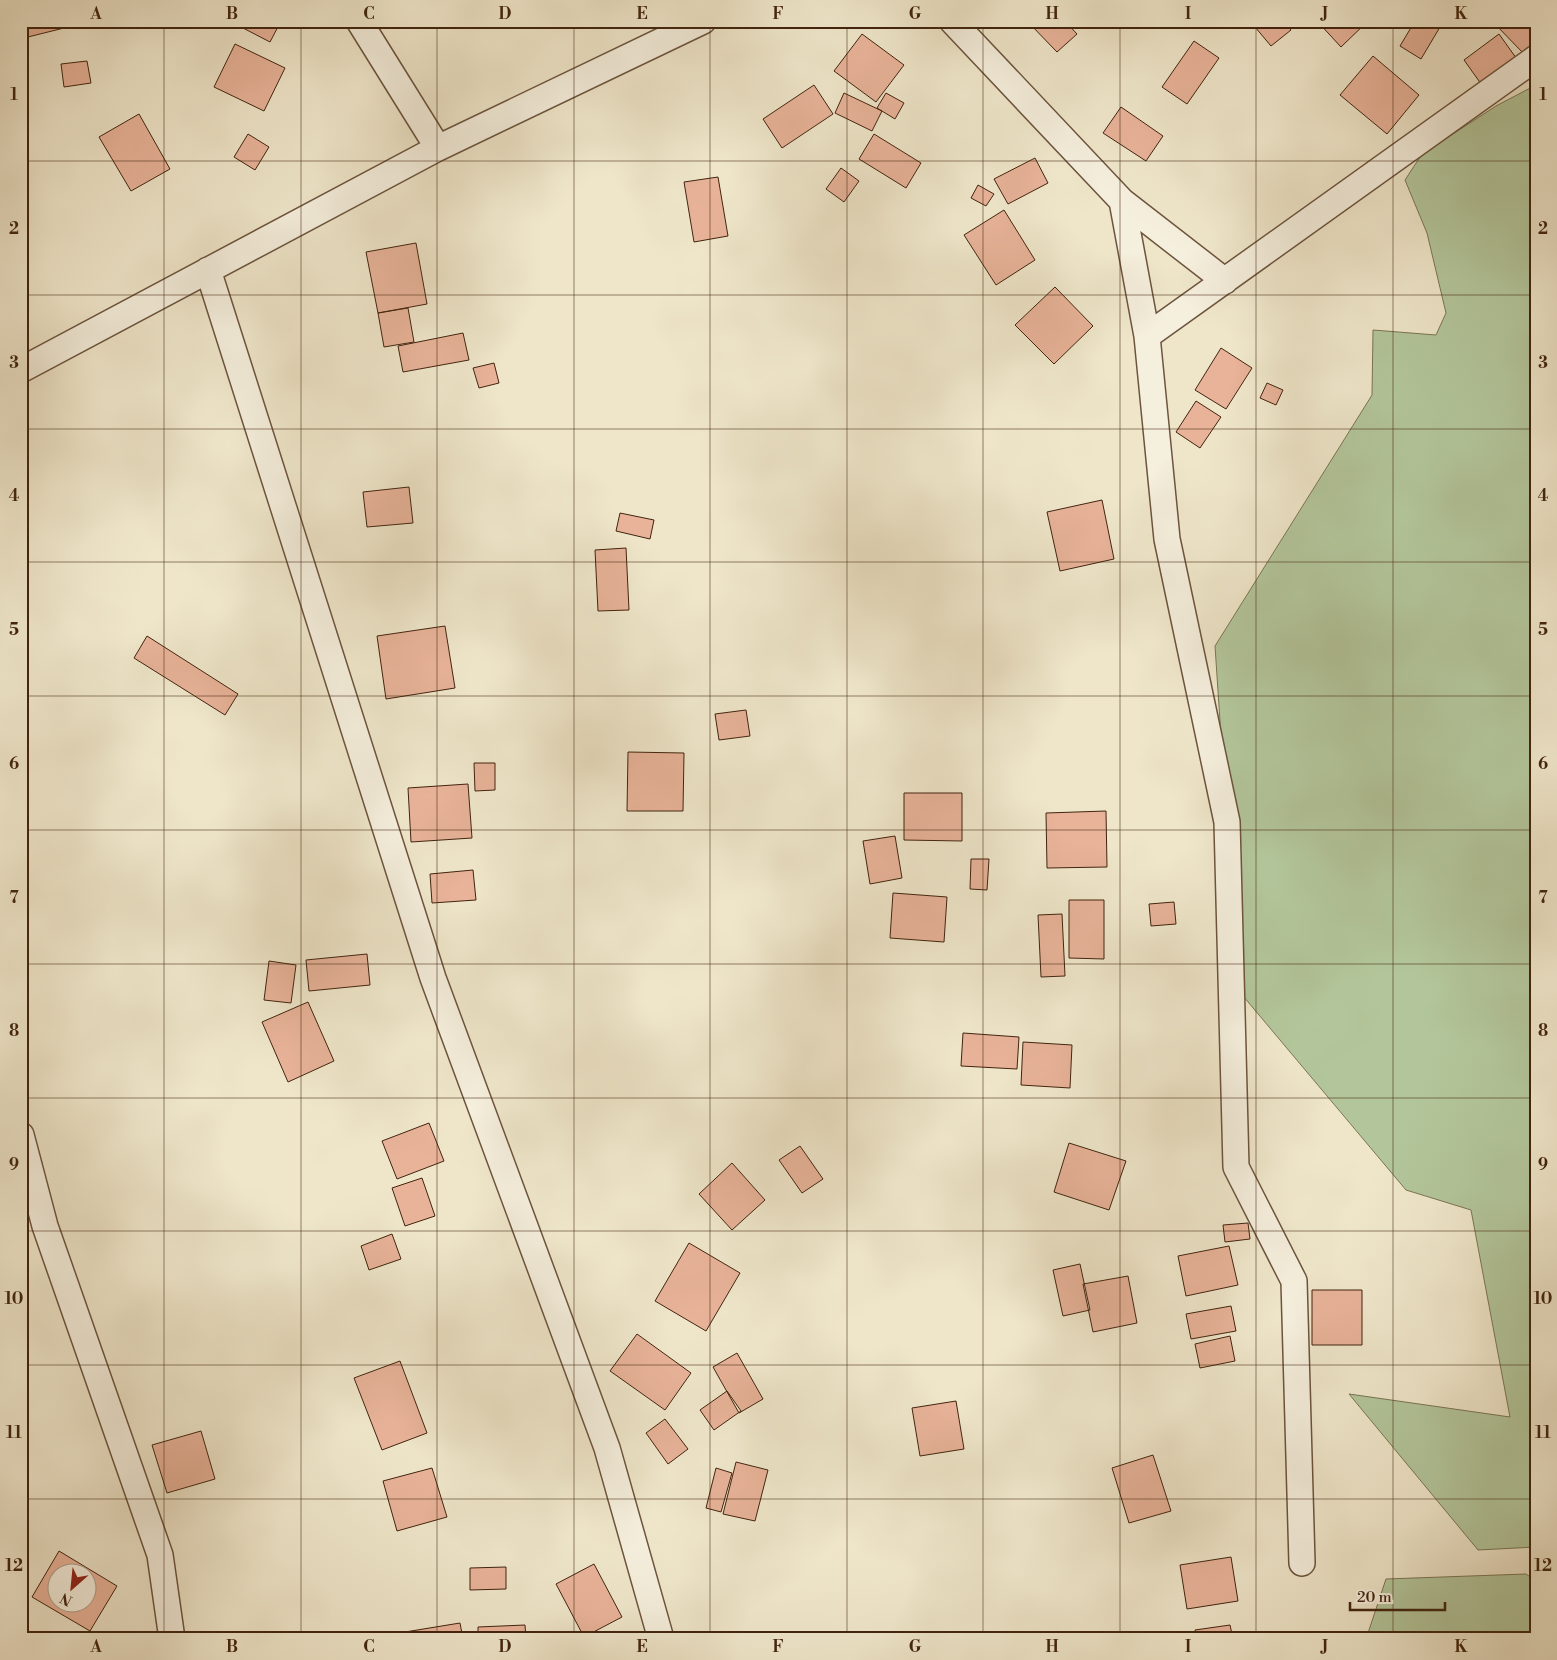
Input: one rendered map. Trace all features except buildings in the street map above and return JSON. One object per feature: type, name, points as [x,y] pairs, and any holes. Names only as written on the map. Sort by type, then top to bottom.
[{"type":"street","points":[[358,21],[438,148]]},
{"type":"street","points":[[21,370],[438,148],[702,21]]},
{"type":"street","points":[[952,21],[1122,202],[1224,280]]},
{"type":"street","points":[[1146,336],[1536,58]]},
{"type":"street","points":[[1122,202],[1146,336],[1166,539],[1227,822],[1236,1167],[1294,1282],[1302,1562]]},
{"type":"street","points":[[208,270],[433,978],[607,1448],[661,1639]]},
{"type":"street","points":[[21,1135],[45,1226],[160,1555],[172,1639]]},
{"type":"green space","points":[[1536,85],[1536,1547],[1478,1550],[1349,1394],[1510,1417],[1471,1210],[1406,1190],[1238,990],[1215,646],[1372,395],[1373,330],[1436,335],[1446,313],[1427,233],[1405,180],[1422,154],[1496,106]]},
{"type":"green space","points":[[1526,1574],[1536,1581],[1536,1639],[1366,1639],[1386,1579]]}]
